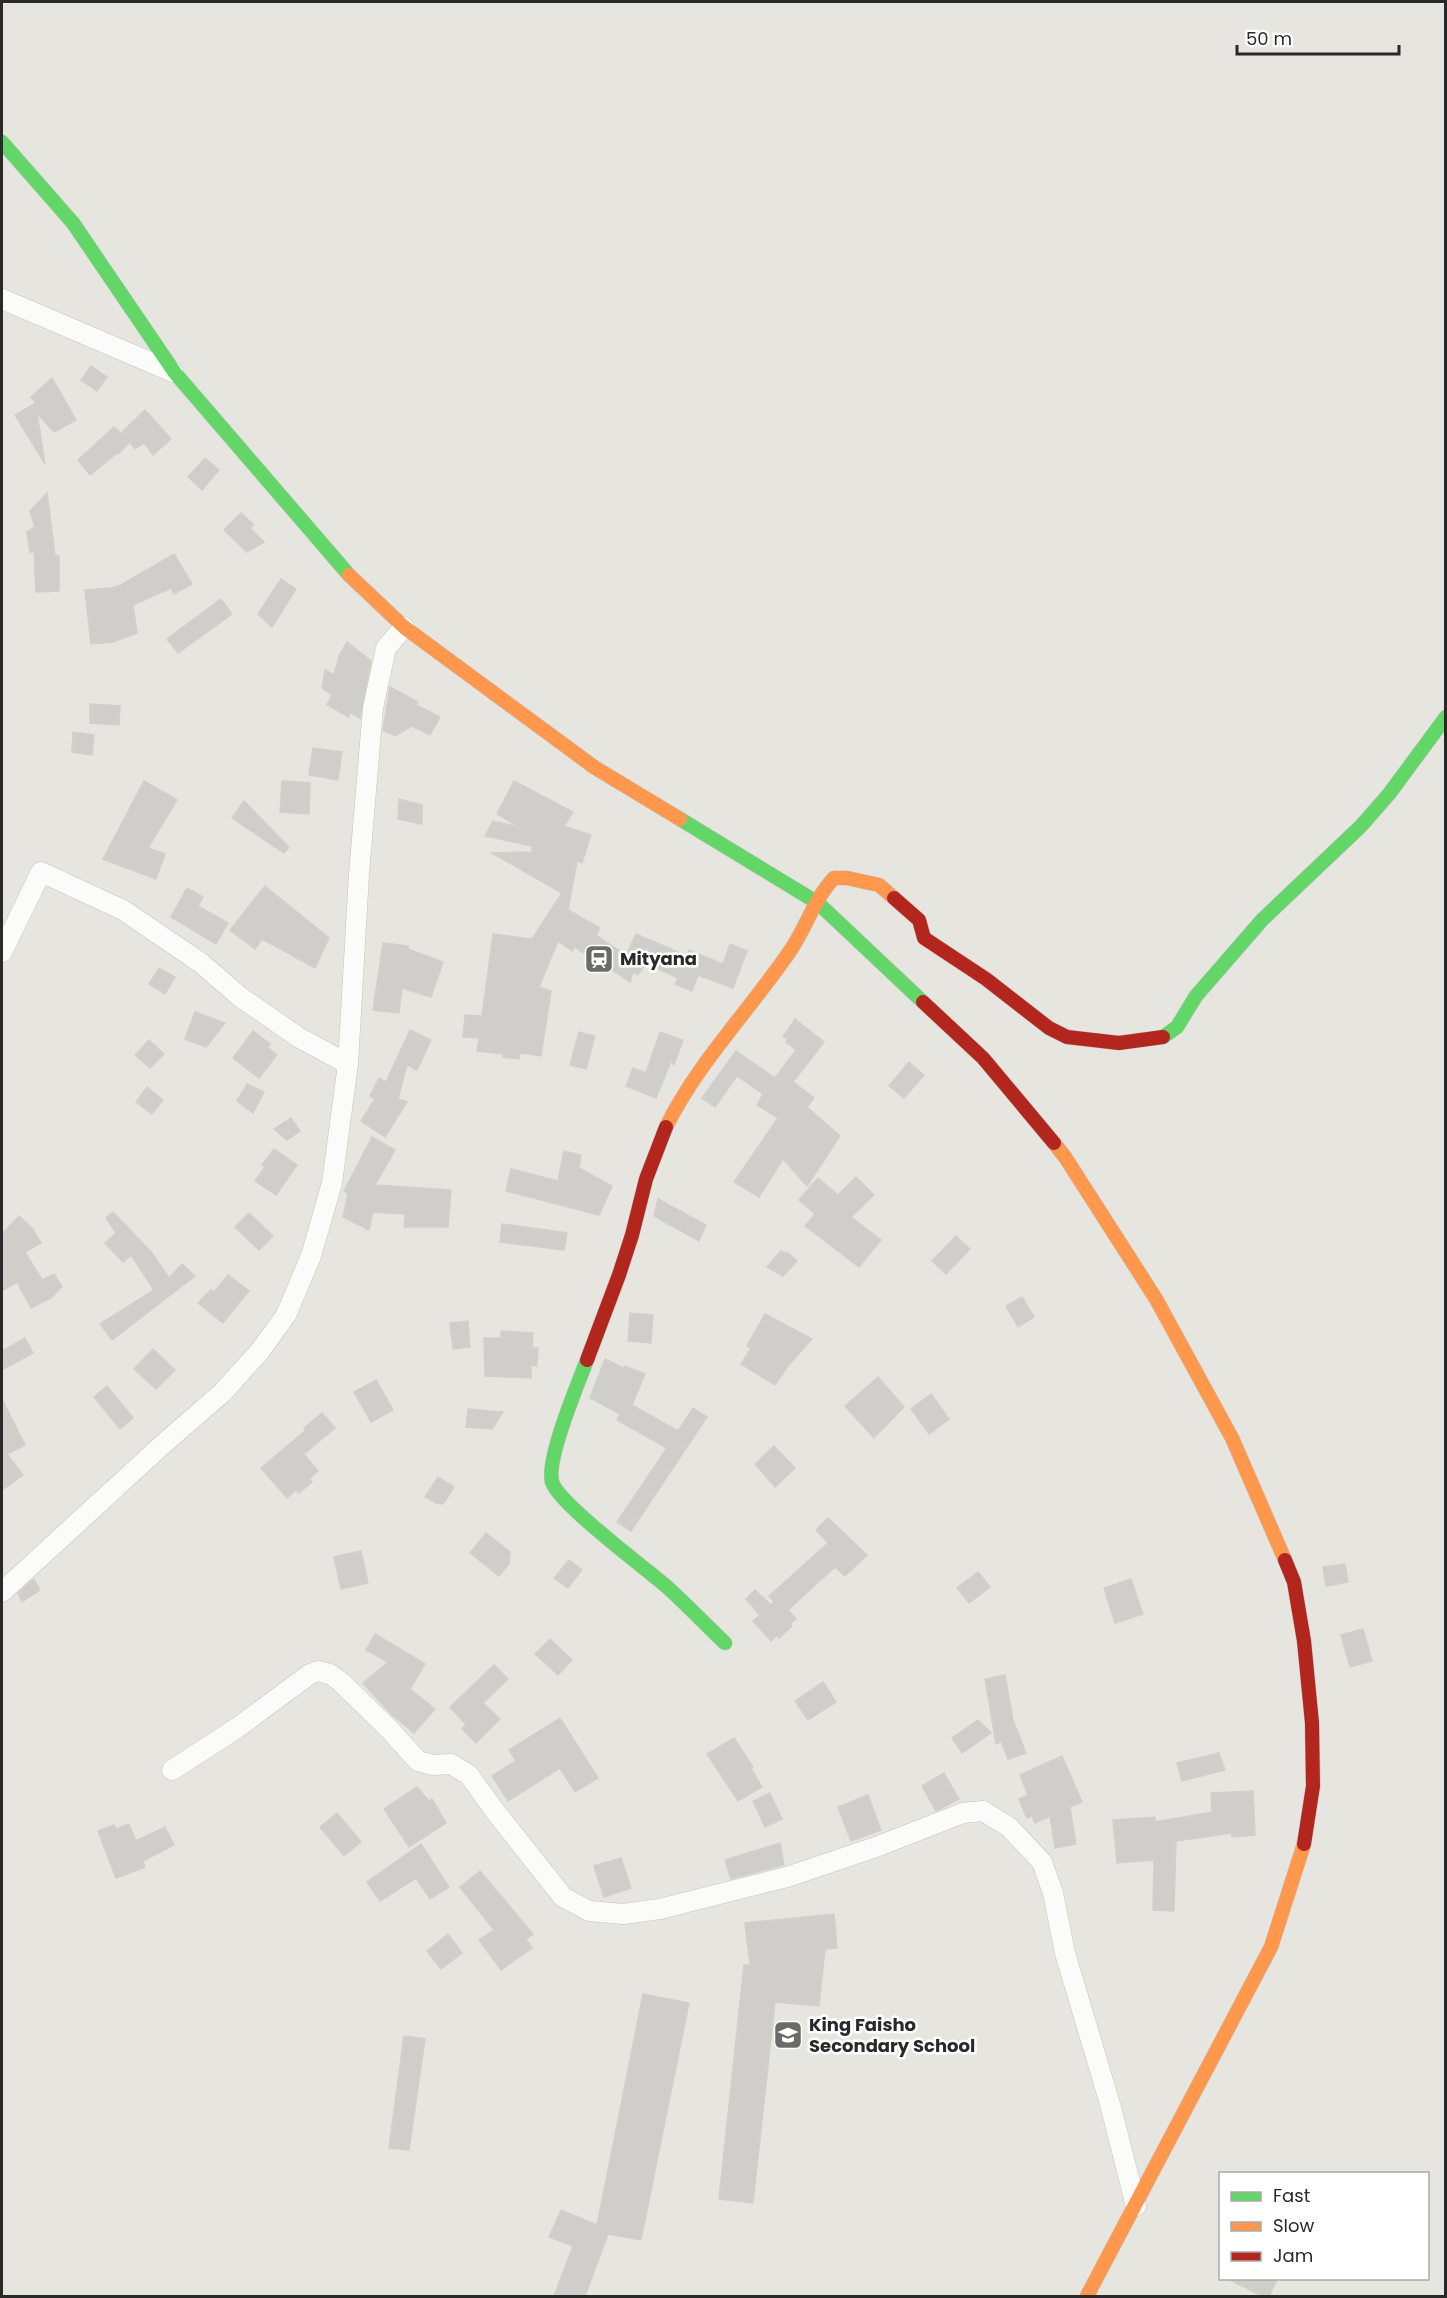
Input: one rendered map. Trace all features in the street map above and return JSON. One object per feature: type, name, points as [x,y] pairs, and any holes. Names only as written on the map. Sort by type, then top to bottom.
[{"type":"main road","points":[[2,142],[73,223],[175,373],[357,584],[404,627],[594,767],[818,903],[983,1058],[1065,1157],[1156,1299],[1232,1438],[1274,1530],[1294,1582],[1304,1641],[1312,1723],[1313,1786],[1304,1844],[1271,1947],[1087,2296]]},
{"type":"main road","points":[[725,1643],[668,1587],[583,1517],[557,1491],[552,1480],[553,1460],[574,1394],[619,1275],[632,1235],[645,1179],[681,1095],[782,964],[805,928],[825,886],[834,878],[847,878],[879,885],[919,920],[924,938],[986,979],[1049,1028],[1066,1036],[1119,1043],[1163,1037],[1177,1027],[1196,996],[1262,920],[1382,802],[1446,717]]},
{"type":"street","points":[[2,299],[175,373]]},
{"type":"street","points":[[2,1592],[223,1392],[260,1352],[286,1315],[310,1256],[332,1183],[348,1064],[359,874],[373,708],[386,648],[404,627]]},
{"type":"street","points":[[2,952],[41,873],[123,910],[201,963],[239,996],[298,1037],[348,1064]]},
{"type":"street","points":[[172,1770],[237,1728],[310,1674],[318,1671],[330,1674],[390,1730],[418,1761],[433,1765],[451,1764],[469,1775],[564,1897],[589,1911],[623,1914],[660,1909],[787,1877],[963,1813],[983,1811],[1009,1827],[1042,1862],[1053,1893],[1065,1953],[1110,2104],[1136,2206]]},
{"type":"building","points":[[91,366],[107,377],[97,391],[81,380]]},
{"type":"building","points":[[52,378],[76,420],[54,432],[37,413],[45,464],[15,415],[36,403],[31,397]]},
{"type":"building","points":[[145,410],[171,439],[153,455],[144,443],[135,449],[130,442],[90,475],[78,460],[114,427],[126,438],[122,432]]},
{"type":"building","points":[[205,458],[219,470],[202,490],[188,477]]},
{"type":"building","points":[[47,493],[55,556],[59,556],[59,591],[36,592],[34,550],[30,553],[27,532],[35,527],[30,511]]},
{"type":"building","points":[[241,513],[254,525],[250,528],[264,542],[247,552],[224,530]]},
{"type":"building","points":[[174,554],[192,584],[174,594],[171,588],[133,605],[137,633],[113,642],[91,644],[85,590],[121,585]]},
{"type":"building","points":[[281,579],[296,589],[272,627],[258,614]]},
{"type":"building","points":[[221,599],[232,614],[178,653],[167,639]]},
{"type":"building","points":[[347,642],[371,661],[360,718],[349,712],[349,717],[327,705],[332,695],[322,688],[325,670],[334,675],[339,656]]},
{"type":"building","points":[[390,687],[418,702],[416,705],[440,717],[430,735],[412,726],[395,736],[383,730]]},
{"type":"building","points":[[90,704],[120,706],[119,725],[90,723]]},
{"type":"building","points":[[73,732],[94,735],[92,755],[72,752]]},
{"type":"building","points":[[313,748],[342,752],[338,780],[309,775]]},
{"type":"building","points":[[144,781],[177,800],[148,848],[165,854],[156,879],[103,859]]},
{"type":"building","points":[[282,781],[310,783],[309,814],[280,812]]},
{"type":"building","points":[[514,781],[573,812],[564,826],[591,835],[582,863],[577,861],[568,910],[600,928],[596,935],[626,955],[636,934],[687,956],[689,950],[723,964],[730,944],[747,951],[733,988],[698,975],[692,991],[675,984],[678,978],[646,963],[638,975],[633,972],[630,982],[584,951],[583,953],[575,947],[572,951],[558,941],[539,987],[551,991],[541,1056],[520,1053],[519,1059],[503,1057],[503,1054],[477,1051],[479,1038],[463,1037],[465,1015],[482,1016],[493,934],[532,939],[562,893],[492,853],[532,852],[532,846],[485,836],[493,821],[519,827],[497,814]]},
{"type":"building","points":[[399,799],[422,805],[422,824],[398,819]]},
{"type":"building","points":[[244,801],[289,847],[284,853],[232,818]]},
{"type":"building","points":[[265,886],[329,938],[315,968],[262,939],[255,949],[230,930]]},
{"type":"building","points":[[187,888],[203,897],[198,906],[228,923],[216,944],[171,917]]},
{"type":"building","points":[[383,943],[408,946],[408,949],[443,962],[431,997],[402,988],[399,1013],[373,1010]]},
{"type":"building","points":[[159,968],[175,977],[165,994],[149,984]]},
{"type":"building","points":[[195,1012],[225,1023],[206,1047],[185,1039]]},
{"type":"building","points":[[795,1019],[824,1042],[793,1082],[814,1098],[807,1107],[840,1136],[807,1186],[783,1159],[759,1197],[734,1182],[778,1118],[757,1105],[763,1094],[737,1076],[715,1107],[702,1098],[736,1051],[775,1078],[796,1050],[786,1042],[788,1039],[783,1037]]},
{"type":"building","points":[[410,1030],[431,1040],[417,1070],[407,1065],[398,1099],[407,1102],[385,1137],[361,1121],[375,1099],[370,1096],[379,1078],[386,1082]]},
{"type":"building","points":[[253,1031],[270,1044],[268,1048],[277,1055],[259,1078],[233,1058]]},
{"type":"building","points":[[579,1032],[595,1036],[586,1069],[570,1065]]},
{"type":"building","points":[[660,1032],[683,1040],[674,1065],[671,1061],[656,1098],[626,1086],[633,1068],[646,1073]]},
{"type":"building","points":[[149,1040],[164,1054],[150,1068],[135,1055]]},
{"type":"building","points":[[909,1062],[924,1075],[904,1098],[889,1086]]},
{"type":"building","points":[[247,1084],[264,1092],[253,1113],[237,1101]]},
{"type":"building","points":[[147,1087],[163,1100],[152,1114],[136,1102]]},
{"type":"building","points":[[291,1118],[300,1131],[287,1140],[274,1129]]},
{"type":"building","points":[[372,1137],[395,1150],[375,1185],[451,1190],[448,1227],[404,1227],[405,1214],[373,1212],[369,1230],[343,1217],[348,1194],[344,1191]]},
{"type":"building","points":[[274,1149],[297,1165],[276,1195],[255,1181],[265,1167],[262,1165]]},
{"type":"building","points":[[564,1151],[581,1155],[579,1168],[612,1186],[599,1215],[506,1191],[511,1169],[558,1181]]},
{"type":"building","points":[[856,1177],[874,1195],[851,1217],[881,1240],[859,1267],[805,1226],[815,1214],[799,1200],[818,1178],[838,1195]]},
{"type":"building","points":[[658,1199],[706,1225],[699,1241],[654,1216]]},
{"type":"building","points":[[113,1212],[152,1253],[169,1278],[182,1264],[195,1276],[112,1340],[100,1324],[154,1290],[131,1255],[123,1262],[105,1243],[116,1233],[106,1218]]},
{"type":"building","points":[[249,1213],[273,1236],[259,1250],[235,1227]]},
{"type":"building","points":[[19,1216],[32,1228],[41,1243],[25,1252],[42,1280],[54,1274],[62,1287],[51,1298],[31,1308],[17,1282],[2,1291],[2,1234]]},
{"type":"building","points":[[502,1224],[567,1233],[564,1250],[500,1242]]},
{"type":"building","points":[[956,1236],[970,1249],[946,1274],[932,1261]]},
{"type":"building","points":[[781,1251],[797,1261],[783,1276],[767,1267]]},
{"type":"building","points":[[228,1275],[249,1291],[223,1323],[198,1303],[211,1290],[214,1292]]},
{"type":"building","points":[[1022,1297],[1034,1317],[1018,1327],[1006,1306]]},
{"type":"building","points":[[630,1313],[653,1315],[651,1343],[628,1341]]},
{"type":"building","points":[[765,1314],[812,1339],[787,1367],[775,1385],[741,1364],[751,1348],[747,1346]]},
{"type":"building","points":[[468,1321],[470,1347],[453,1349],[450,1323]]},
{"type":"building","points":[[501,1331],[533,1333],[532,1348],[538,1348],[537,1366],[531,1365],[531,1378],[485,1376],[484,1338],[501,1338]]},
{"type":"building","points":[[25,1338],[33,1353],[2,1370],[2,1351]]},
{"type":"building","points":[[153,1349],[175,1370],[156,1389],[134,1369]]},
{"type":"building","points":[[605,1359],[625,1369],[625,1366],[645,1374],[632,1405],[678,1431],[693,1408],[707,1417],[631,1531],[617,1522],[667,1448],[617,1420],[620,1414],[590,1398]]},
{"type":"building","points":[[878,1377],[904,1407],[874,1438],[845,1406]]},
{"type":"building","points":[[376,1380],[393,1410],[371,1422],[354,1392]]},
{"type":"building","points":[[107,1386],[133,1418],[120,1429],[94,1397]]},
{"type":"building","points":[[931,1394],[949,1419],[929,1434],[911,1409]]},
{"type":"building","points":[[2,1399],[25,1445],[7,1454],[23,1475],[2,1490]]},
{"type":"building","points":[[468,1409],[503,1412],[492,1429],[466,1427]]},
{"type":"building","points":[[322,1413],[335,1428],[304,1454],[318,1471],[309,1479],[312,1482],[299,1493],[296,1490],[287,1498],[261,1468],[306,1430],[304,1428]]},
{"type":"building","points":[[774,1446],[795,1468],[775,1487],[755,1464]]},
{"type":"building","points":[[438,1477],[454,1487],[443,1504],[425,1497]]},
{"type":"building","points":[[828,1518],[867,1555],[845,1576],[835,1567],[788,1610],[796,1619],[779,1638],[777,1635],[771,1641],[753,1621],[760,1615],[746,1599],[755,1590],[771,1605],[774,1602],[769,1596],[828,1543],[816,1530]]},
{"type":"building","points":[[486,1533],[510,1552],[509,1564],[499,1576],[470,1553]]},
{"type":"building","points":[[361,1551],[368,1583],[341,1589],[334,1557]]},
{"type":"building","points":[[569,1560],[582,1570],[568,1588],[554,1578]]},
{"type":"building","points":[[1345,1564],[1348,1582],[1326,1586],[1323,1567]]},
{"type":"building","points":[[978,1572],[990,1587],[969,1603],[957,1588]]},
{"type":"building","points":[[34,1579],[40,1590],[22,1602],[18,1593]]},
{"type":"building","points":[[1131,1579],[1143,1614],[1115,1623],[1104,1588]]},
{"type":"building","points":[[1363,1629],[1372,1661],[1350,1667],[1341,1635]]},
{"type":"building","points":[[375,1634],[425,1664],[410,1689],[435,1709],[414,1733],[391,1714],[363,1683],[388,1662],[366,1650]]},
{"type":"building","points":[[550,1639],[572,1660],[558,1675],[535,1654]]},
{"type":"building","points":[[494,1665],[508,1679],[483,1703],[500,1719],[476,1743],[462,1729],[466,1725],[450,1707]]},
{"type":"building","points":[[1005,1675],[1013,1720],[1026,1753],[1008,1759],[1001,1741],[996,1744],[985,1679]]},
{"type":"building","points":[[823,1682],[836,1702],[808,1720],[795,1701]]},
{"type":"building","points":[[560,1718],[598,1778],[575,1792],[560,1768],[508,1801],[492,1776],[516,1761],[509,1750]]},
{"type":"building","points":[[978,1720],[991,1733],[962,1753],[952,1738]]},
{"type":"building","points":[[734,1738],[753,1767],[751,1768],[762,1787],[738,1801],[707,1754]]},
{"type":"building","points":[[1219,1753],[1225,1770],[1182,1781],[1177,1763]]},
{"type":"building","points":[[1062,1756],[1082,1802],[1070,1807],[1076,1844],[1055,1848],[1050,1816],[1035,1823],[1032,1816],[1027,1818],[1019,1799],[1028,1795],[1020,1775]]},
{"type":"building","points":[[944,1773],[959,1799],[936,1811],[922,1786]]},
{"type":"building","points":[[417,1787],[429,1801],[432,1799],[446,1823],[409,1847],[384,1809]]},
{"type":"building","points":[[1253,1791],[1255,1835],[1232,1837],[1232,1833],[1176,1841],[1174,1911],[1153,1910],[1154,1860],[1117,1863],[1113,1820],[1155,1817],[1155,1822],[1212,1812],[1211,1793]]},
{"type":"building","points":[[770,1793],[782,1819],[765,1827],[753,1801]]},
{"type":"building","points":[[868,1795],[881,1830],[851,1841],[838,1807]]},
{"type":"building","points":[[337,1813],[361,1842],[344,1856],[320,1827]]},
{"type":"building","points":[[129,1824],[136,1841],[165,1827],[174,1845],[143,1861],[145,1867],[116,1878],[98,1831],[114,1825],[116,1829]]},
{"type":"building","points":[[780,1843],[784,1865],[731,1879],[725,1860]]},
{"type":"building","points":[[421,1844],[449,1887],[430,1899],[416,1878],[380,1901],[367,1882]]},
{"type":"building","points":[[621,1858],[631,1888],[604,1897],[594,1866]]},
{"type":"building","points":[[480,1871],[533,1934],[526,1939],[532,1948],[501,1970],[479,1940],[494,1930],[460,1887]]},
{"type":"building","points":[[834,1914],[837,1948],[825,1949],[819,2006],[775,2002],[753,2203],[719,2199],[744,1965],[750,1965],[745,1923]]},
{"type":"building","points":[[448,1934],[462,1953],[441,1969],[427,1951]]},
{"type":"building","points":[[643,1994],[689,2003],[641,2240],[608,2234],[585,2296],[554,2296],[573,2246],[549,2237],[561,2210],[597,2225]]},
{"type":"building","points":[[404,2036],[425,2039],[409,2150],[389,2148]]},
{"type":"building","points":[[1230,2280],[1277,2280],[1269,2296],[1262,2296]]},
{"type":"traffic: fast","points":[[2,142],[73,223],[175,373],[349,575]]},
{"type":"traffic: fast","points":[[1163,1037],[1177,1027],[1196,996],[1262,920],[1361,826],[1389,794],[1446,717]]},
{"type":"traffic: fast","points":[[680,819],[818,903],[923,1002]]},
{"type":"traffic: fast","points":[[587,1360],[558,1440],[551,1471],[552,1482],[569,1505],[666,1586],[725,1643]]},
{"type":"traffic: slow","points":[[349,575],[404,627],[594,767],[680,819]]},
{"type":"traffic: slow","points":[[666,1127],[693,1080],[792,948],[822,894],[834,878],[847,878],[879,885],[894,898]]},
{"type":"traffic: slow","points":[[1054,1143],[1156,1299],[1232,1438],[1285,1560]]},
{"type":"traffic: slow","points":[[1087,2296],[1271,1947],[1304,1844]]},
{"type":"traffic: jam","points":[[894,898],[919,920],[924,938],[986,979],[1049,1028],[1067,1037],[1119,1043],[1163,1037]]},
{"type":"traffic: jam","points":[[923,1002],[983,1058],[1054,1143]]},
{"type":"traffic: jam","points":[[587,1360],[619,1275],[646,1179],[666,1127]]},
{"type":"traffic: jam","points":[[1285,1560],[1294,1582],[1304,1641],[1312,1723],[1313,1786],[1304,1844]]},
{"type":"place","name":"Mityana","points":[[599,959]]},
{"type":"place","name":"King Faisho Secondary School","points":[[788,2035]]}]
